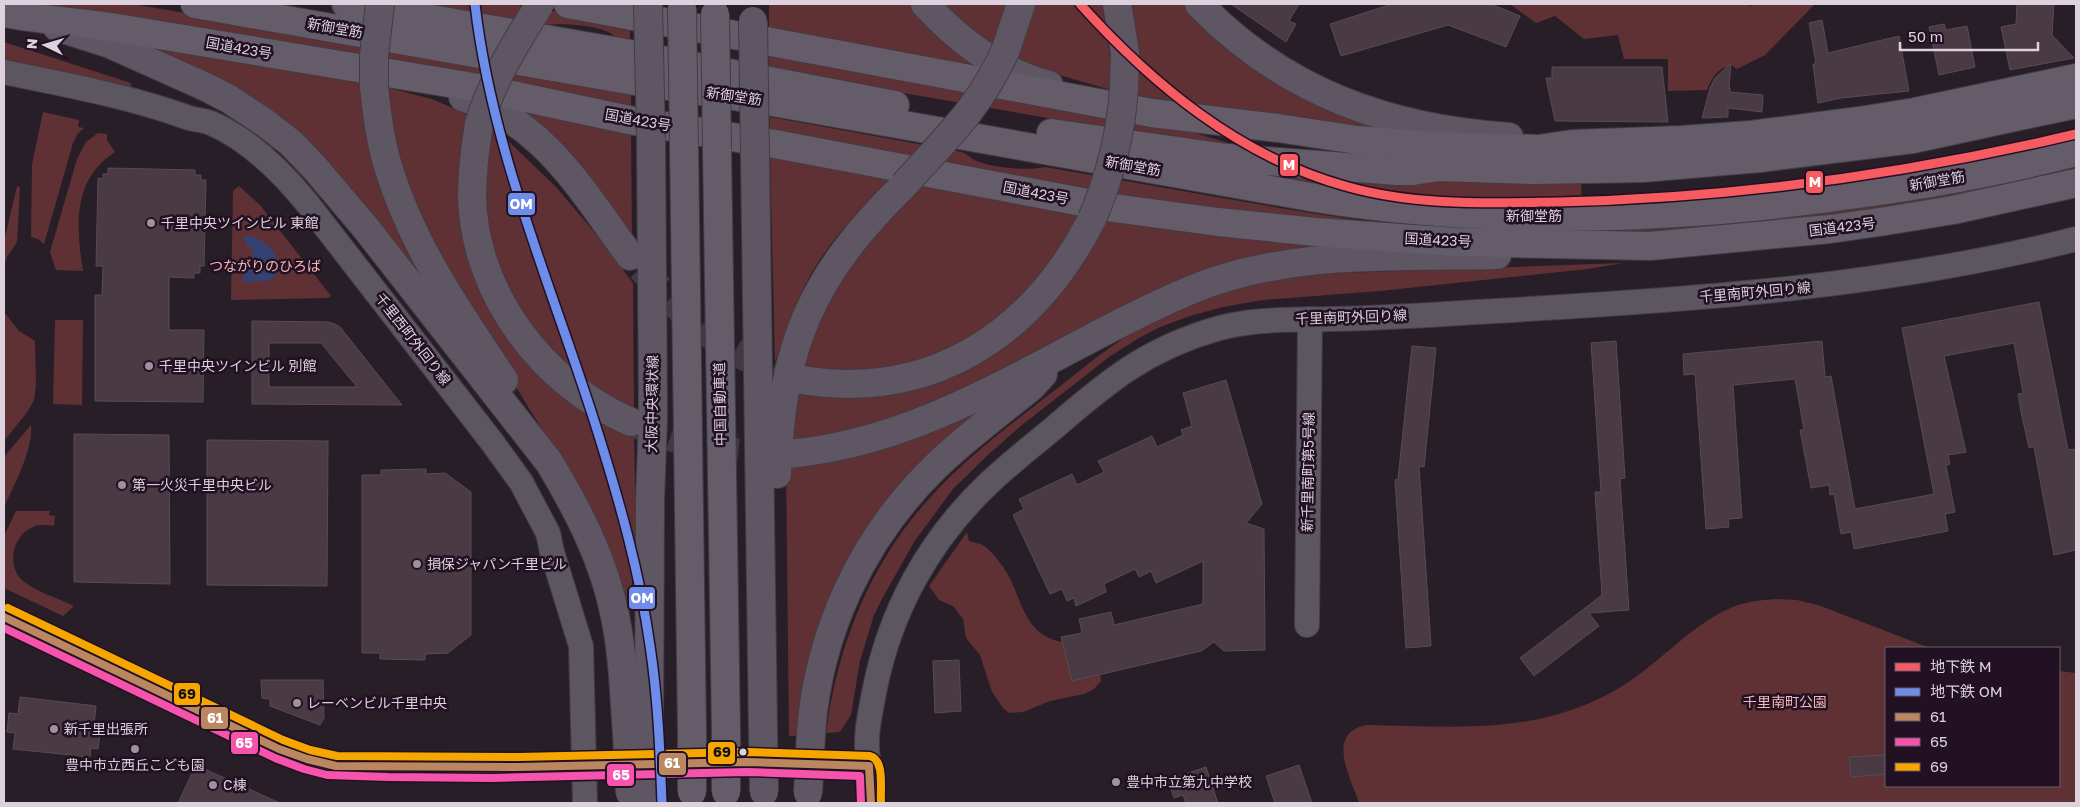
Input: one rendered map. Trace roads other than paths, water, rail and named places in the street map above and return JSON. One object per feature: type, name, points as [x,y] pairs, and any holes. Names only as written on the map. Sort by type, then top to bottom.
[{"type":"highway","name":"新御堂筋","points":[[195,4],[628,80],[773,102],[1298,195],[1374,207],[1433,213],[1510,216],[1651,215],[1772,205],[1922,184],[1994,171],[2076,152]]},
{"type":"highway","name":"新御堂筋","points":[[346,4],[644,57],[1007,126],[1132,146],[1227,158],[1309,165],[1413,171],[1438,167],[1533,170],[1643,168],[1760,158],[1913,139],[2076,104]]},
{"type":"highway","points":[[568,4],[1278,128],[1378,142],[1538,149],[1572,144],[1681,140],[1807,128],[1960,104],[2076,78]]},
{"type":"highway","points":[[682,6],[692,798]]},
{"type":"highway","name":"中国自動車道","points":[[715,9],[726,798]]},
{"type":"highway","name":"国道423号","points":[[16,15],[99,25],[478,88],[630,120],[775,144],[1132,210],[1285,229],[1454,242],[1650,246],[1858,225],[1953,210],[2076,183]]},
{"type":"highway","points":[[1136,103],[1294,146],[1346,155],[1414,161],[1438,167]]},
{"type":"main road","points":[[380,4],[374,56],[374,87],[377,118],[388,167],[409,220],[433,268],[514,394],[549,462],[574,502],[591,538],[609,591],[638,733]]},
{"type":"main road","points":[[540,4],[500,69],[479,124],[472,184],[476,226],[486,265],[510,318],[532,350],[583,396],[606,411],[631,422]]},
{"type":"main road","name":"大阪中央環状線","points":[[640,798],[638,733],[653,417],[648,4]]},
{"type":"main road","points":[[925,4],[951,31],[967,44],[1008,71],[1033,81],[1136,103]]},
{"type":"main road","points":[[761,624],[777,506],[780,422],[786,379],[796,344],[813,300],[827,275],[859,234],[945,142],[973,108],[991,80],[1006,49],[1021,4]]},
{"type":"main road","points":[[796,379],[845,385],[886,382],[938,369],[965,356],[1008,326],[1031,304],[1063,267],[1092,219],[1114,157],[1120,130],[1136,103],[1117,4]]},
{"type":"main road","points":[[1202,6],[1235,38],[1264,60],[1310,87],[1355,107],[1397,120],[1434,128],[1572,144]]},
{"type":"main road","points":[[753,13],[764,797]]},
{"type":"main road","points":[[16,15],[110,44],[190,80],[229,99],[291,143],[365,227],[549,462]]},
{"type":"main road","points":[[350,67],[391,82],[478,102],[512,118],[562,165],[586,194],[630,256]]},
{"type":"main road","points":[[787,454],[851,444],[904,428],[978,396],[1191,290],[1230,276],[1265,267],[1313,260],[1523,254],[1650,246]]},
{"type":"main road","points":[[808,798],[811,732],[816,690],[830,636],[852,581],[881,531],[914,489],[948,455],[1032,387],[1049,368],[1088,340]]},
{"type":"street","name":"千里西町外回り線","points":[[4,72],[100,92],[159,107],[194,120],[208,122],[230,134],[260,155],[298,192],[492,442],[521,482],[545,526],[581,646],[585,803]]},
{"type":"street","name":"千里南町外回り線","points":[[871,803],[866,737],[879,664],[891,626],[903,600],[930,554],[960,513],[978,493],[1092,395],[1149,355],[1178,342],[1230,325],[1269,320],[1503,310],[1787,290],[1935,269],[2076,239]]},
{"type":"street","name":"新千里南町第5号線","points":[[1307,625],[1310,319]]},
{"type":"street","points":[[4,618],[272,746],[309,761],[336,766],[499,768],[584,765],[830,763],[869,766]]},
{"type":"water","points":[[244,235],[264,242],[274,252],[279,265],[279,272],[269,281],[243,282],[244,264],[253,264],[252,246],[246,247]]},
{"type":"tunnel","points":[[641,268],[676,305],[710,335],[749,359],[771,370],[796,379]]},
{"type":"tunnel","points":[[631,422],[669,437],[705,447],[742,453],[783,454]]},
{"type":"metro line","name":"OM","points":[[475,4],[483,59],[495,114],[510,168],[526,221],[598,433],[635,565],[653,666],[662,803]]},
{"type":"metro line","name":"M","points":[[1080,4],[1108,34],[1168,89],[1234,137],[1306,173],[1345,186],[1397,197],[1451,202],[1558,202],[1624,200],[1755,190],[1819,182],[1947,161],[2076,134]]},
{"type":"place","name":"千里中央ツインビル 東館","points":[[151,223]]},
{"type":"place","name":"千里中央ツインビル 別館","points":[[149,366]]},
{"type":"place","name":"第一火災千里中央ビル","points":[[122,485]]},
{"type":"place","name":"損保ジャパン千里ビル","points":[[417,564]]},
{"type":"place","name":"レーベンビル千里中央","points":[[297,703]]},
{"type":"place","name":"新千里出張所","points":[[54,729]]},
{"type":"place","name":"豊中市立西丘こども園","points":[[135,749]]},
{"type":"place","name":"豊中市立第九中学校","points":[[1116,782]]},
{"type":"place","name":"C棟","points":[[213,785]]},
{"type":"park label","name":"つながりのひろば","points":[[265,266]]},
{"type":"park label","name":"千里南町公園","points":[[1785,702]]}]
